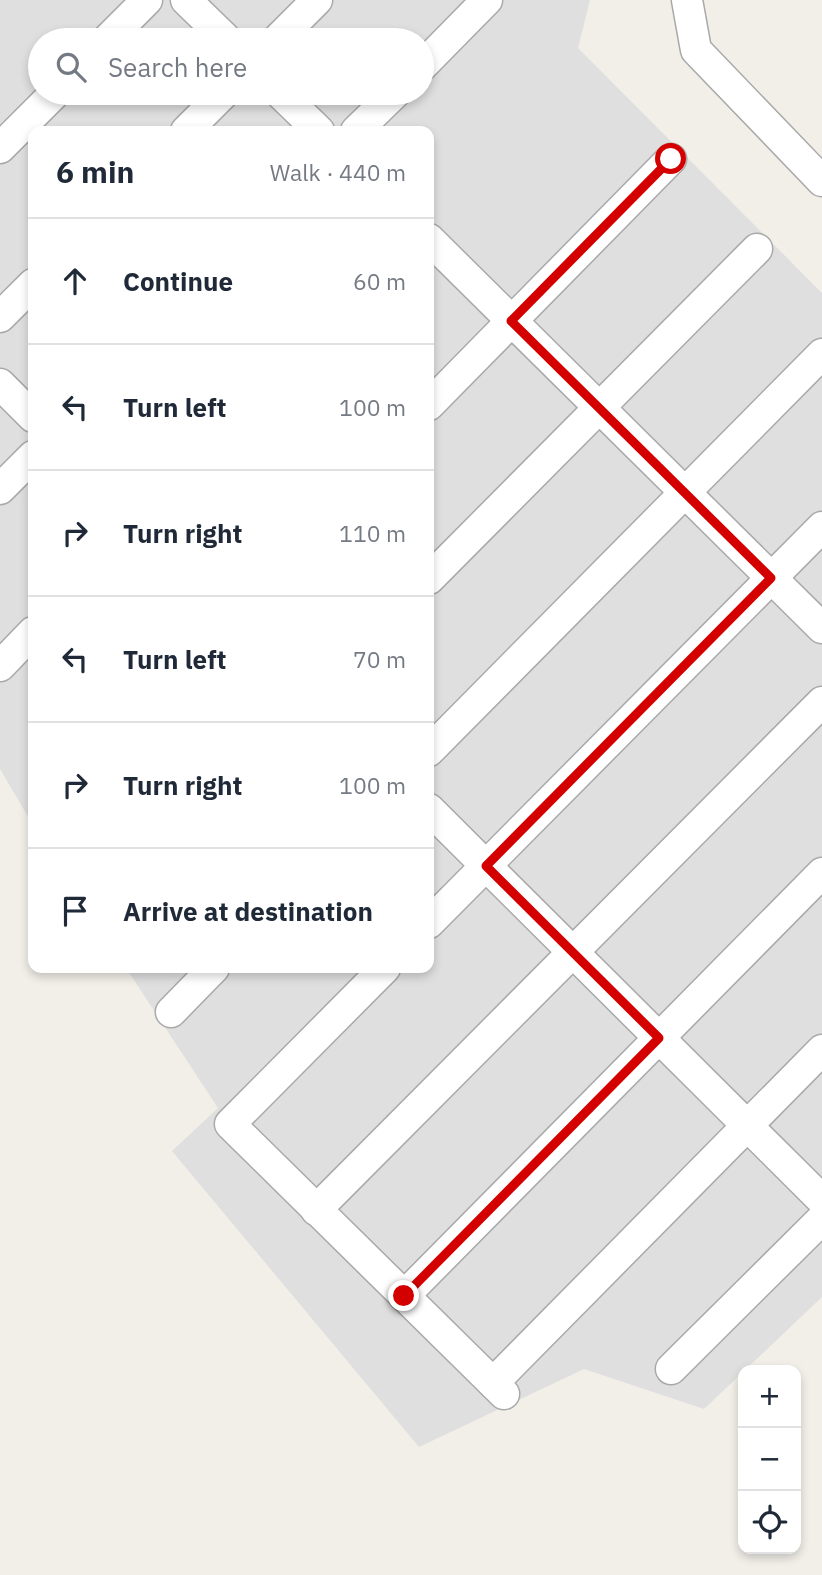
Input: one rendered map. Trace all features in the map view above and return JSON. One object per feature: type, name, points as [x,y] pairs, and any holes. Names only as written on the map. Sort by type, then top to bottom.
[{"type":"street","points":[[119,28],[147,0]]},
{"type":"street","points":[[186,0],[215,28]]},
{"type":"street","points":[[288,28],[317,0]]},
{"type":"street","points":[[434,54],[487,0]]},
{"type":"street","points":[[687,0],[696,50],[822,181]]},
{"type":"street","points":[[0,148],[43,105]]},
{"type":"street","points":[[191,126],[212,105]]},
{"type":"street","points":[[292,105],[314,126]]},
{"type":"street","points":[[361,126],[383,105]]},
{"type":"street","points":[[434,400],[671,159]]},
{"type":"street","points":[[434,244],[822,628]]},
{"type":"street","points":[[434,574],[757,250]]},
{"type":"street","points":[[0,317],[28,289]]},
{"type":"street","points":[[434,746],[822,354]]},
{"type":"street","points":[[0,384],[28,412]]},
{"type":"street","points":[[0,489],[28,461]]},
{"type":"street","points":[[434,918],[822,527]]},
{"type":"street","points":[[0,666],[28,637]]},
{"type":"street","points":[[316,1210],[822,702]]},
{"type":"street","points":[[434,814],[822,1200]]},
{"type":"street","points":[[404,1296],[822,873]]},
{"type":"street","points":[[171,1012],[209,973]]},
{"type":"street","points":[[380,973],[229,1124],[498,1388],[822,1051]]},
{"type":"street","points":[[671,1369],[822,1219]]},
{"type":"shaded area","points":[[0,0],[590,0],[578,48],[822,293],[822,1297],[750,1365],[738,1365],[738,1377],[704,1409],[584,1369],[419,1447],[172,1151],[218,1108],[129,973],[434,973],[434,126],[28,126],[28,817],[0,769]]},
{"type":"route","points":[[404,1296],[659,1038],[486,866],[771,578],[511,321],[671,159]]}]
